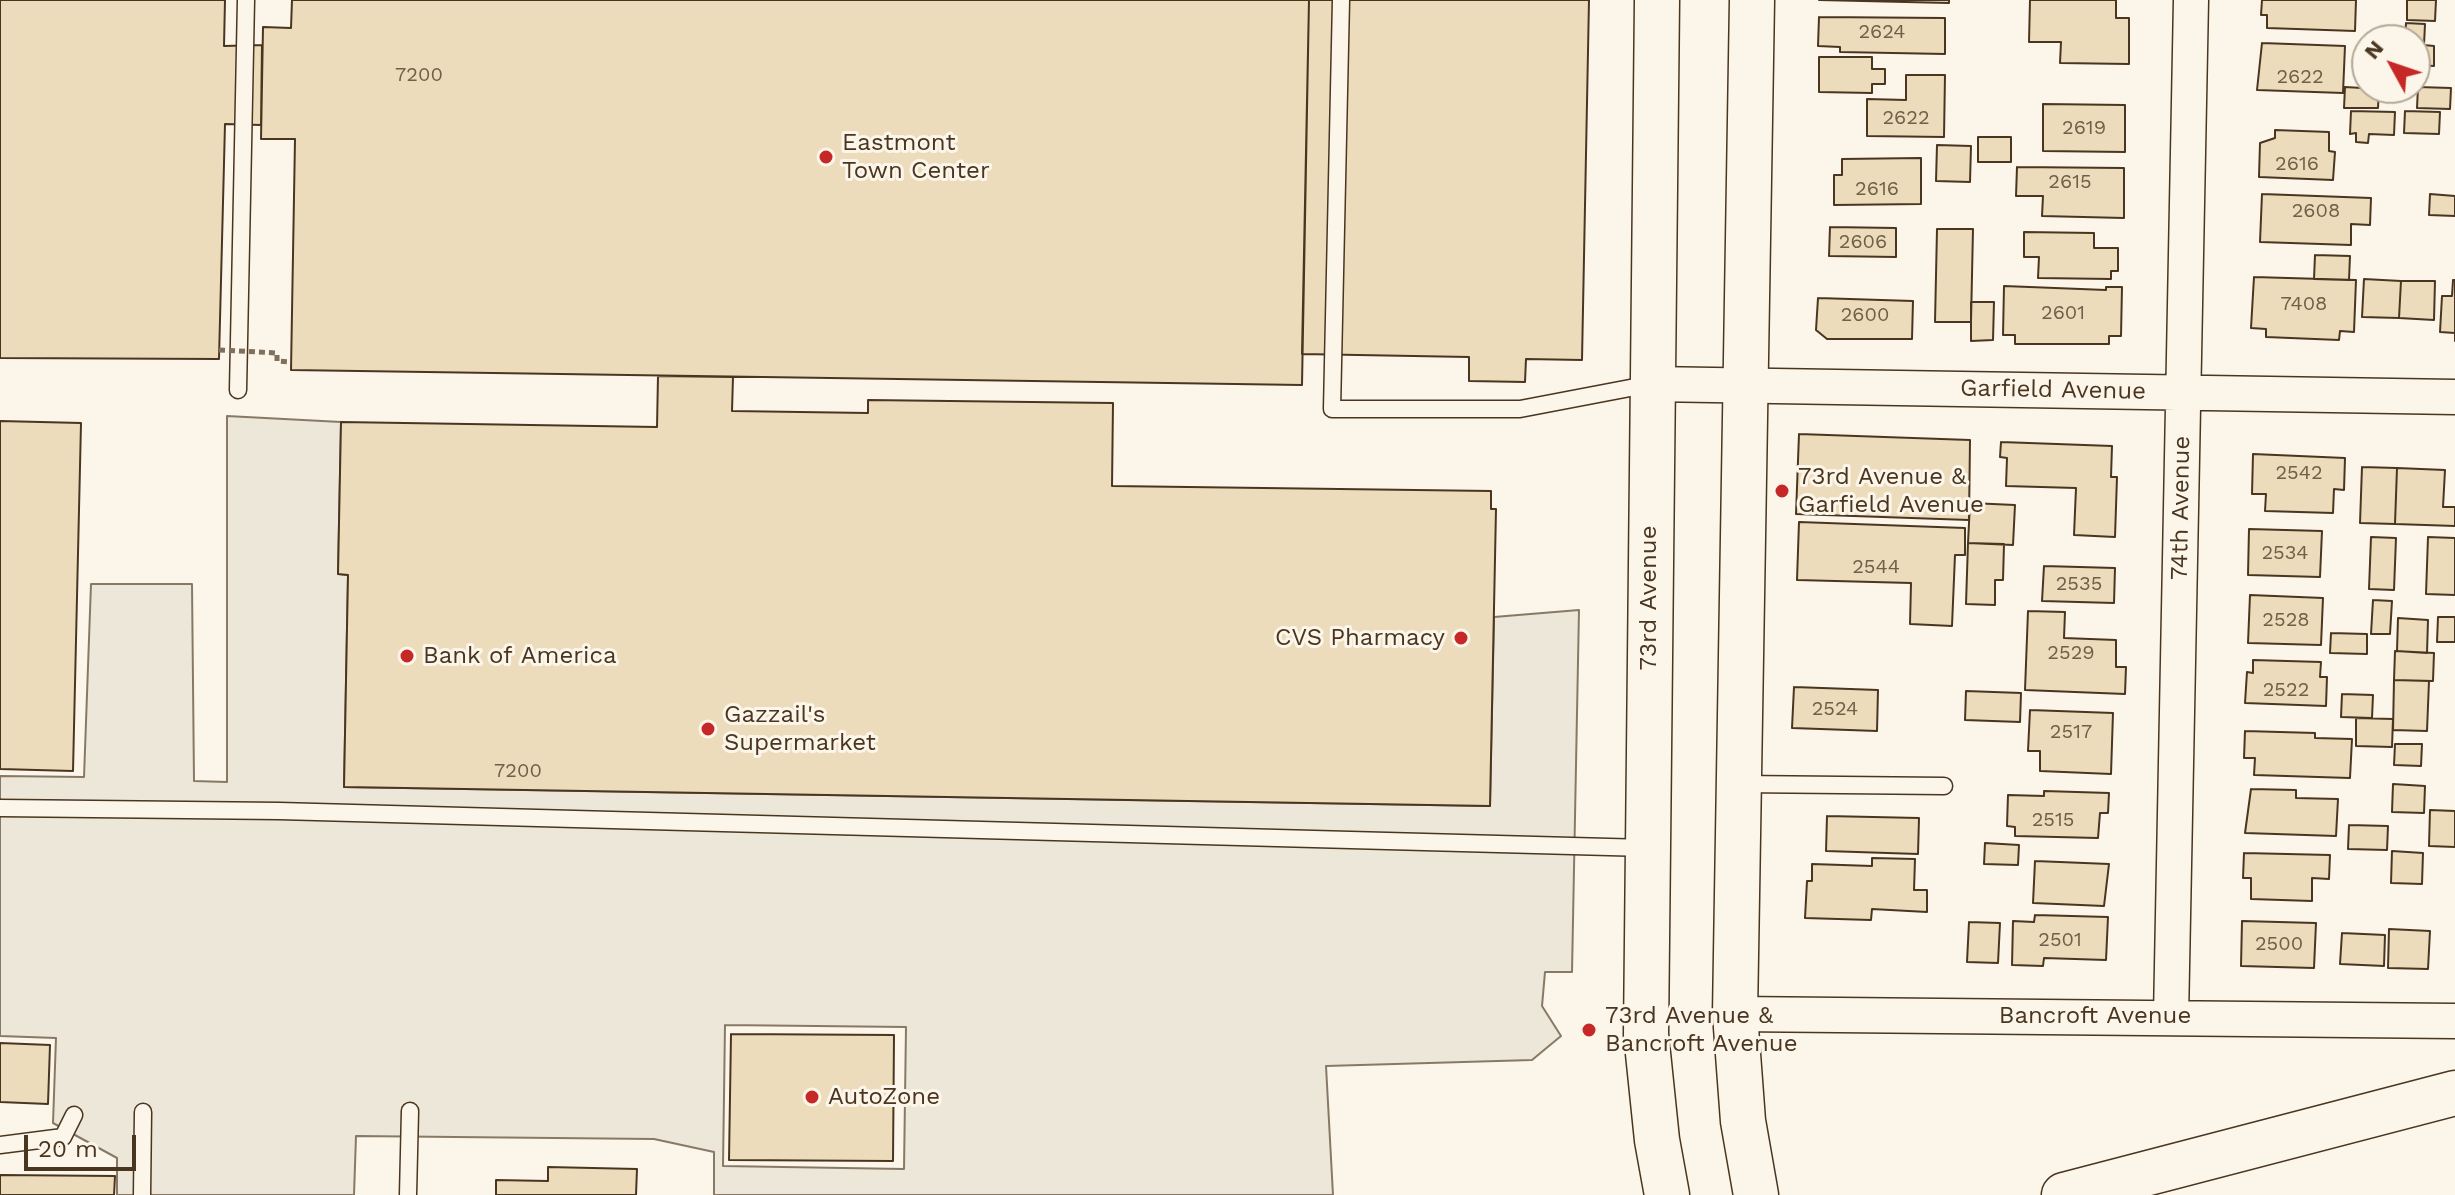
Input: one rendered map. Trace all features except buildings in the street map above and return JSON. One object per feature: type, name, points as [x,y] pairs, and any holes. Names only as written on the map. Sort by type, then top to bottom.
[{"type":"main road","name":"73rd Avenue","points":[[1657,0],[1646,1034],[1657,1140],[1667,1195]]},
{"type":"main road","points":[[1752,0],[1735,1014],[1743,1121],[1756,1195]]},
{"type":"main road","points":[[2064,1195],[2455,1093]]},
{"type":"street","name":"74th Avenue","points":[[2171,1017],[2191,0]]},
{"type":"street","name":"Garfield Avenue","points":[[1651,384],[2455,397]]},
{"type":"street","name":"Bancroft Avenue","points":[[1735,1014],[2455,1021]]},
{"type":"lane","points":[[238,390],[246,0]]},
{"type":"lane","points":[[1341,0],[1332,409],[1520,409],[1651,384]]},
{"type":"lane","points":[[1738,784],[1944,786]]},
{"type":"lane","points":[[0,808],[279,811],[1647,848]]},
{"type":"lane","points":[[408,1195],[410,1111]]},
{"type":"lane","points":[[142,1195],[143,1112]]},
{"type":"lane","points":[[0,1145],[63,1137],[74,1115]]},
{"type":"path","points":[[219,350],[277,353],[277,361],[291,362]]},
{"type":"shaded area","points":[[227,416],[341,422],[338,574],[348,575],[344,787],[1490,806],[1494,617],[1579,610],[1572,972],[1545,972],[1542,1006],[1561,1036],[1532,1060],[1326,1066],[1333,1195],[714,1195],[714,1152],[654,1139],[356,1136],[354,1195],[117,1195],[117,1158],[53,1123],[56,1038],[0,1036],[0,776],[84,777],[91,584],[192,584],[194,781],[227,782]],"holes":[[[725,1025],[906,1027],[904,1169],[723,1166]]]},
{"type":"place","name":"Eastmont Town Center","points":[[826,157]]},
{"type":"place","name":"73rd Avenue & Garfield Avenue","points":[[1782,491]]},
{"type":"place","name":"CVS Pharmacy","points":[[1461,638]]},
{"type":"place","name":"Bank of America","points":[[407,656]]},
{"type":"place","name":"Gazzail's Supermarket","points":[[708,729]]},
{"type":"place","name":"73rd Avenue & Bancroft Avenue","points":[[1589,1030]]},
{"type":"place","name":"AutoZone","points":[[812,1097]]}]
